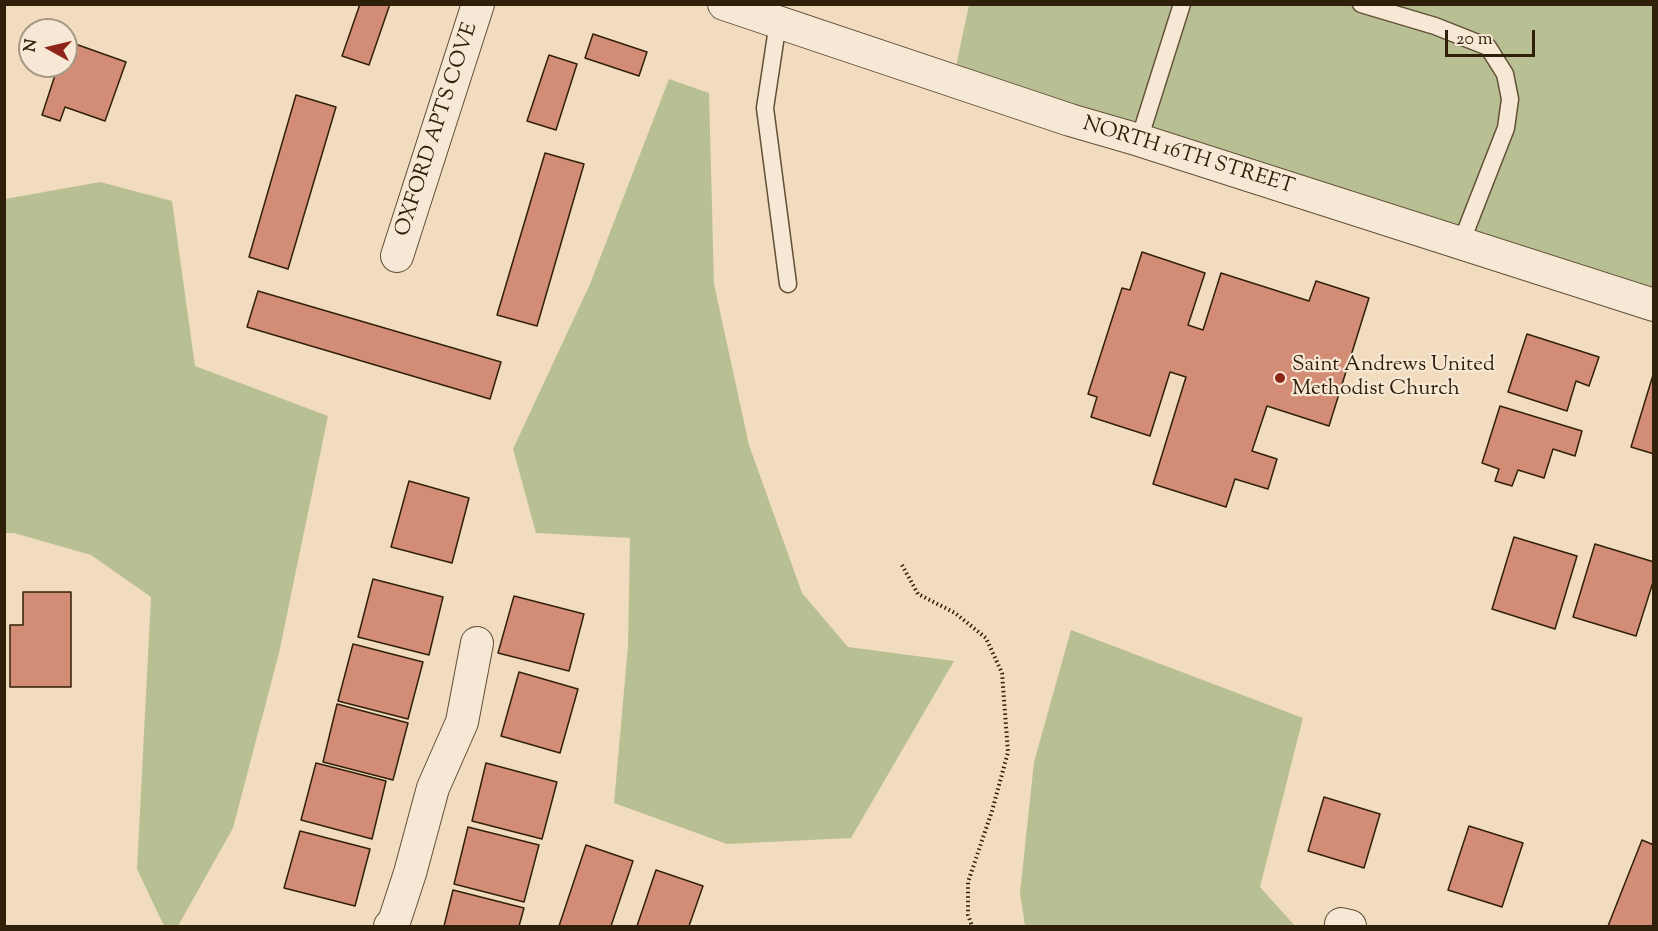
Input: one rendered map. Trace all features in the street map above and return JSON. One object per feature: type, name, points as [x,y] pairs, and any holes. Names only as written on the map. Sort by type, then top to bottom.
[{"type":"street","name":"OXFORD APTS COVE","points":[[398,256],[478,4]]},
{"type":"street","name":"NORTH 16TH STREET","points":[[724,4],[1070,120],[1139,140],[1653,305]]},
{"type":"street","points":[[390,927],[410,873],[433,788],[462,722],[477,643]]},
{"type":"lane","points":[[1139,140],[1182,4]]},
{"type":"lane","points":[[1361,4],[1435,26],[1488,47],[1505,74],[1510,99],[1506,128],[1461,243]]},
{"type":"lane","points":[[778,22],[765,108],[788,284]]},
{"type":"path","points":[[902,565],[918,594],[955,613],[986,638],[1002,673],[1008,753],[992,811],[968,882],[968,915],[972,927]]},
{"type":"green space","points":[[969,5],[1653,5],[1653,305],[953,80]]},
{"type":"green space","points":[[669,79],[709,93],[714,284],[749,445],[802,593],[848,647],[954,661],[851,838],[727,844],[614,803],[628,646],[630,538],[536,533],[513,449],[590,284]]},
{"type":"green space","points":[[100,182],[172,201],[195,366],[328,416],[279,653],[233,828],[178,926],[164,926],[137,869],[151,597],[91,555],[14,533],[5,533],[5,199]]},
{"type":"green space","points":[[1071,630],[1303,718],[1260,887],[1295,926],[1025,926],[1020,893],[1034,762]]},
{"type":"building","points":[[360,4],[390,4],[369,65],[342,56]]},
{"type":"building","points":[[593,34],[647,52],[639,76],[585,58]]},
{"type":"building","points":[[78,45],[126,62],[105,121],[65,107],[60,121],[42,115],[54,78],[78,78]]},
{"type":"building","points":[[549,55],[577,64],[556,130],[527,121]]},
{"type":"building","points":[[296,95],[336,107],[288,269],[249,257]]},
{"type":"building","points":[[545,153],[584,164],[537,326],[497,315]]},
{"type":"building","points":[[1142,252],[1205,273],[1188,325],[1203,330],[1221,273],[1309,301],[1316,281],[1369,298],[1329,426],[1267,406],[1252,451],[1277,459],[1268,489],[1235,479],[1226,507],[1153,484],[1186,377],[1170,372],[1150,436],[1091,417],[1097,397],[1088,394],[1122,288],[1130,290]]},
{"type":"building","points":[[258,291],[501,362],[490,399],[247,327]]},
{"type":"building","points":[[1527,334],[1599,357],[1589,386],[1576,381],[1567,411],[1508,392]]},
{"type":"building","points":[[1654,375],[1654,454],[1631,447]]},
{"type":"building","points":[[1500,406],[1582,431],[1575,456],[1553,449],[1544,478],[1518,470],[1512,486],[1495,481],[1499,469],[1482,463]]},
{"type":"building","points":[[409,481],[469,498],[452,563],[391,547]]},
{"type":"building","points":[[1514,537],[1577,556],[1555,629],[1492,609]]},
{"type":"building","points":[[1595,544],[1654,562],[1654,579],[1636,636],[1573,617]]},
{"type":"building","points":[[373,579],[443,597],[429,655],[358,637]]},
{"type":"building","points":[[23,592],[71,592],[71,687],[10,687],[10,625],[23,625]]},
{"type":"building","points":[[514,596],[584,614],[569,671],[498,653]]},
{"type":"building","points":[[353,644],[423,662],[408,719],[338,701]]},
{"type":"building","points":[[519,672],[578,689],[560,753],[501,736]]},
{"type":"building","points":[[337,704],[408,723],[393,780],[323,762]]},
{"type":"building","points":[[316,763],[386,781],[372,839],[301,820]]},
{"type":"building","points":[[486,763],[557,782],[542,839],[472,821]]},
{"type":"building","points":[[1324,797],[1380,814],[1364,868],[1308,851]]},
{"type":"building","points":[[1469,826],[1523,843],[1502,907],[1448,890]]},
{"type":"building","points":[[468,827],[539,845],[524,902],[454,884]]},
{"type":"building","points":[[300,831],[370,849],[355,906],[284,888]]},
{"type":"building","points":[[1642,840],[1654,845],[1654,926],[1608,926]]},
{"type":"building","points":[[586,845],[633,861],[611,926],[559,926]]},
{"type":"building","points":[[656,870],[703,886],[689,926],[637,926]]},
{"type":"building","points":[[453,890],[524,908],[519,926],[444,926]]},
{"type":"place","name":"Saint Andrews United Methodist Church","points":[[1280,378]]}]
